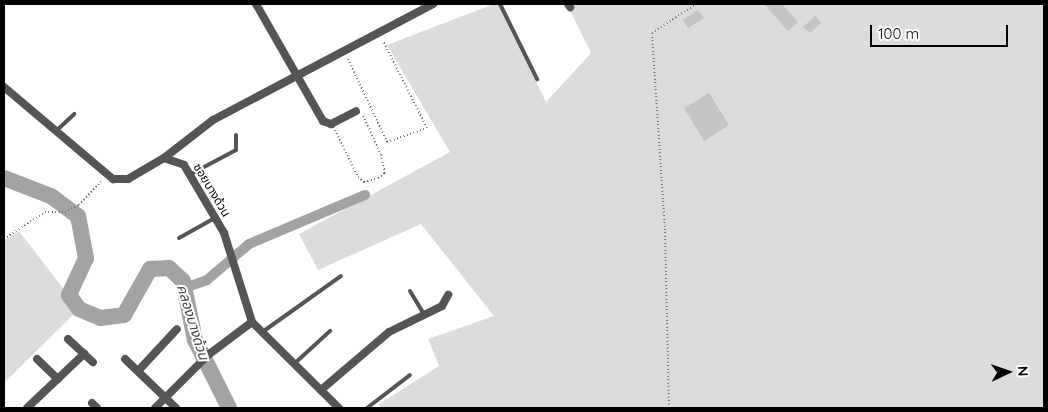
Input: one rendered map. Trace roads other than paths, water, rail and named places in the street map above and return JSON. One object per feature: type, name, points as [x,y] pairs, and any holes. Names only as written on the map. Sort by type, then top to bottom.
[{"type":"street","points":[[256,4],[323,121],[332,124],[356,112]]},
{"type":"street","points":[[4,87],[107,175],[128,179],[164,158],[213,120],[433,4]]},
{"type":"street","name":"ซอยบางด้วน","points":[[164,158],[177,159],[191,174],[217,217],[230,248],[252,322],[339,408]]},
{"type":"street","points":[[321,390],[389,332],[442,306],[448,295]]},
{"type":"street","points":[[155,408],[208,355],[252,322]]},
{"type":"street","points":[[138,371],[177,329]]},
{"type":"street","points":[[68,339],[93,362]]},
{"type":"street","points":[[27,408],[84,354]]},
{"type":"street","points":[[37,359],[58,379]]},
{"type":"street","points":[[125,359],[176,408]]},
{"type":"lane","points":[[500,4],[537,79]]},
{"type":"lane","points":[[56,131],[74,114]]},
{"type":"lane","points":[[191,174],[236,150],[236,135]]},
{"type":"lane","points":[[179,238],[217,217]]},
{"type":"lane","points":[[261,332],[340,276]]},
{"type":"lane","points":[[410,291],[424,314]]},
{"type":"lane","points":[[294,364],[330,331]]},
{"type":"lane","points":[[367,408],[410,375]]},
{"type":"waterway","name":"คลองบางด้วน","points":[[4,178],[51,196],[78,216],[86,258],[69,295],[79,309],[100,318],[124,315],[150,269],[169,268],[183,281],[195,340],[229,408]]},
{"type":"waterway","points":[[184,288],[207,280],[249,244],[365,195]]}]
